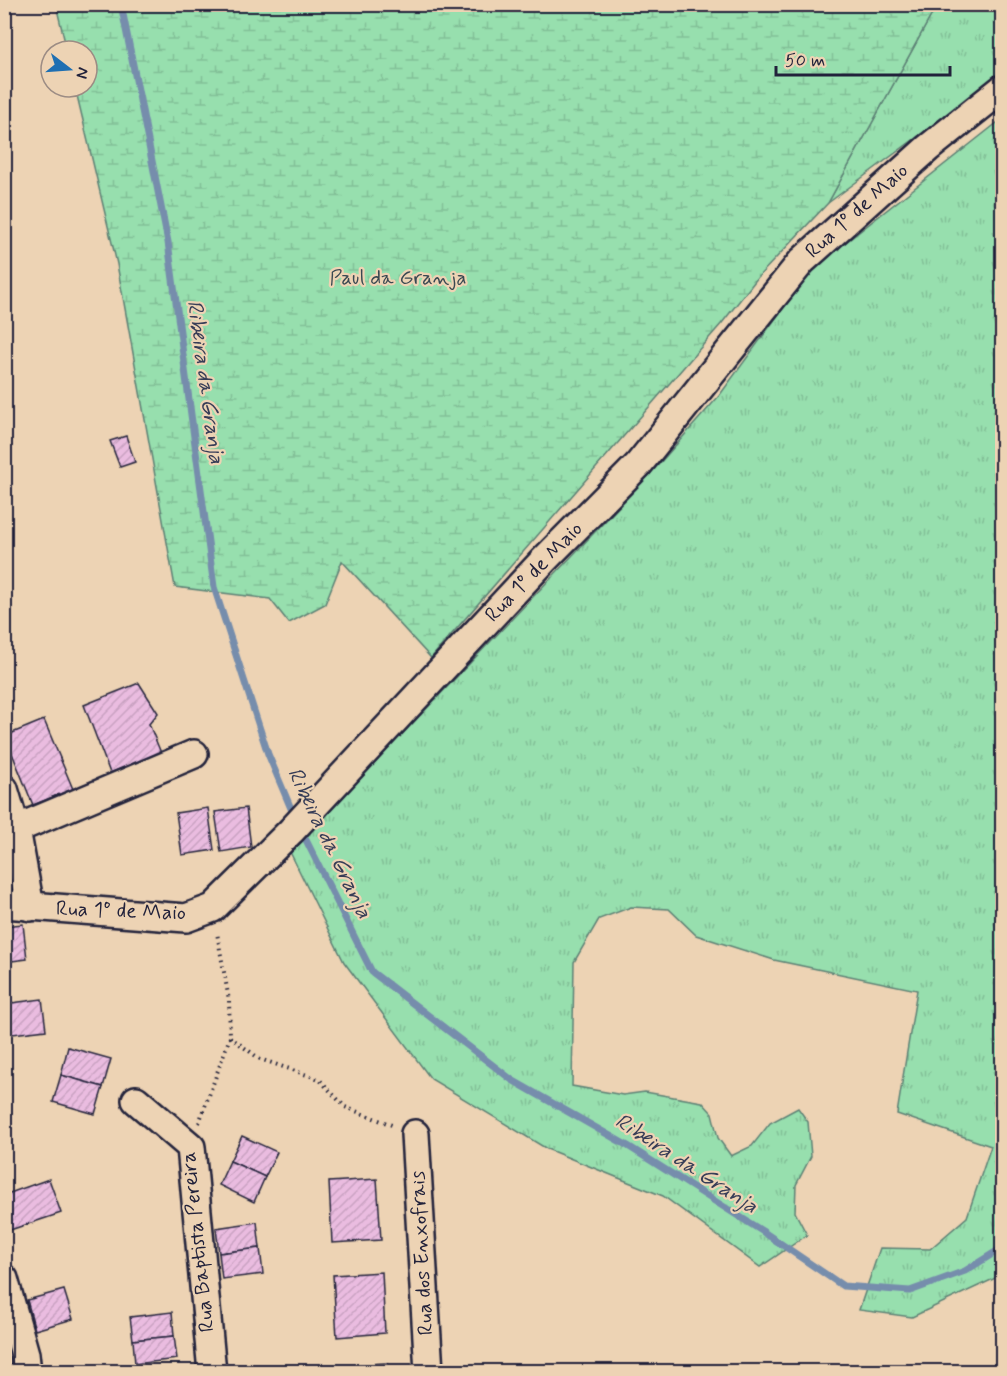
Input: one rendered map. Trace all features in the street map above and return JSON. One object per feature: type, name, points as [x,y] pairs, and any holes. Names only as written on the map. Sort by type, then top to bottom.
[{"type":"street","name":"Rua 1º de Maio","points":[[17,906],[186,918],[213,908],[297,825],[544,560],[638,465],[801,261],[928,148],[1002,89]]},
{"type":"street","points":[[16,829],[194,754]]},
{"type":"street","points":[[4,789],[16,829],[17,906]]},
{"type":"street","name":"Rua Baptista Pereira","points":[[136,1100],[191,1147],[212,1371]]},
{"type":"street","name":"Rua dos Enxofrais","points":[[414,1134],[429,1371]]},
{"type":"street","points":[[4,1279],[25,1354],[27,1371]]},
{"type":"path","points":[[191,1147],[230,1037],[229,1000],[213,908]]},
{"type":"path","points":[[230,1037],[260,1059],[319,1079],[345,1107],[414,1134]]},
{"type":"green space","name":"Paul da Granja","points":[[56,4],[937,5],[828,203],[758,277],[722,323],[431,658],[342,561],[325,604],[289,623],[270,599],[175,587],[117,264],[78,99],[99,99],[99,39],[64,39]]},
{"type":"green space","points":[[937,5],[1002,5],[1002,74],[828,203]]},
{"type":"green space","points":[[1002,119],[1002,1275],[912,1317],[859,1310],[880,1248],[930,1249],[967,1217],[991,1146],[897,1114],[917,990],[774,960],[696,935],[669,909],[631,907],[599,919],[574,962],[572,1086],[623,1095],[645,1092],[702,1102],[712,1113],[718,1138],[731,1156],[752,1146],[770,1123],[798,1108],[808,1122],[811,1156],[796,1185],[795,1212],[807,1235],[760,1267],[663,1196],[547,1149],[431,1079],[344,962],[290,852],[652,472],[719,396],[812,269]]},
{"type":"building","points":[[126,436],[135,462],[120,467],[110,441]]},
{"type":"building","points":[[139,683],[158,713],[149,724],[161,753],[110,773],[84,705]]},
{"type":"building","points":[[44,720],[73,789],[33,805],[5,736]]},
{"type":"building","points":[[208,808],[214,850],[182,855],[176,813]]},
{"type":"building","points":[[246,808],[251,847],[221,852],[215,812]]},
{"type":"building","points":[[23,924],[27,959],[4,962],[4,926]]},
{"type":"building","points":[[42,999],[46,1030],[4,1035],[4,1004]]},
{"type":"building","points":[[68,1047],[111,1059],[103,1087],[61,1075]]},
{"type":"building","points":[[61,1075],[103,1087],[95,1114],[53,1102]]},
{"type":"building","points":[[242,1136],[277,1152],[265,1177],[230,1161]]},
{"type":"building","points":[[230,1161],[265,1177],[254,1202],[219,1185]]},
{"type":"building","points":[[49,1179],[61,1213],[7,1231],[4,1223],[4,1195]]},
{"type":"building","points":[[377,1179],[381,1240],[332,1243],[329,1182]]},
{"type":"building","points":[[257,1222],[260,1248],[219,1253],[216,1228]]},
{"type":"building","points":[[260,1248],[263,1274],[222,1279],[219,1253]]},
{"type":"building","points":[[382,1272],[385,1333],[337,1337],[333,1275]]},
{"type":"building","points":[[64,1290],[73,1319],[35,1330],[27,1300]]},
{"type":"building","points":[[172,1312],[174,1336],[133,1340],[130,1317]]},
{"type":"building","points":[[174,1336],[177,1359],[135,1364],[133,1340]]},
{"type":"building","points":[[387,1363],[388,1372],[339,1372],[339,1366]]},
{"type":"waterway","name":"Ribeira da Granja","points":[[121,4],[168,242],[214,587],[268,754],[295,818]]},
{"type":"waterway","name":"Ribeira da Granja","points":[[300,828],[372,972],[512,1080],[628,1146],[762,1231],[843,1286],[910,1291],[965,1271],[1002,1248]]}]
